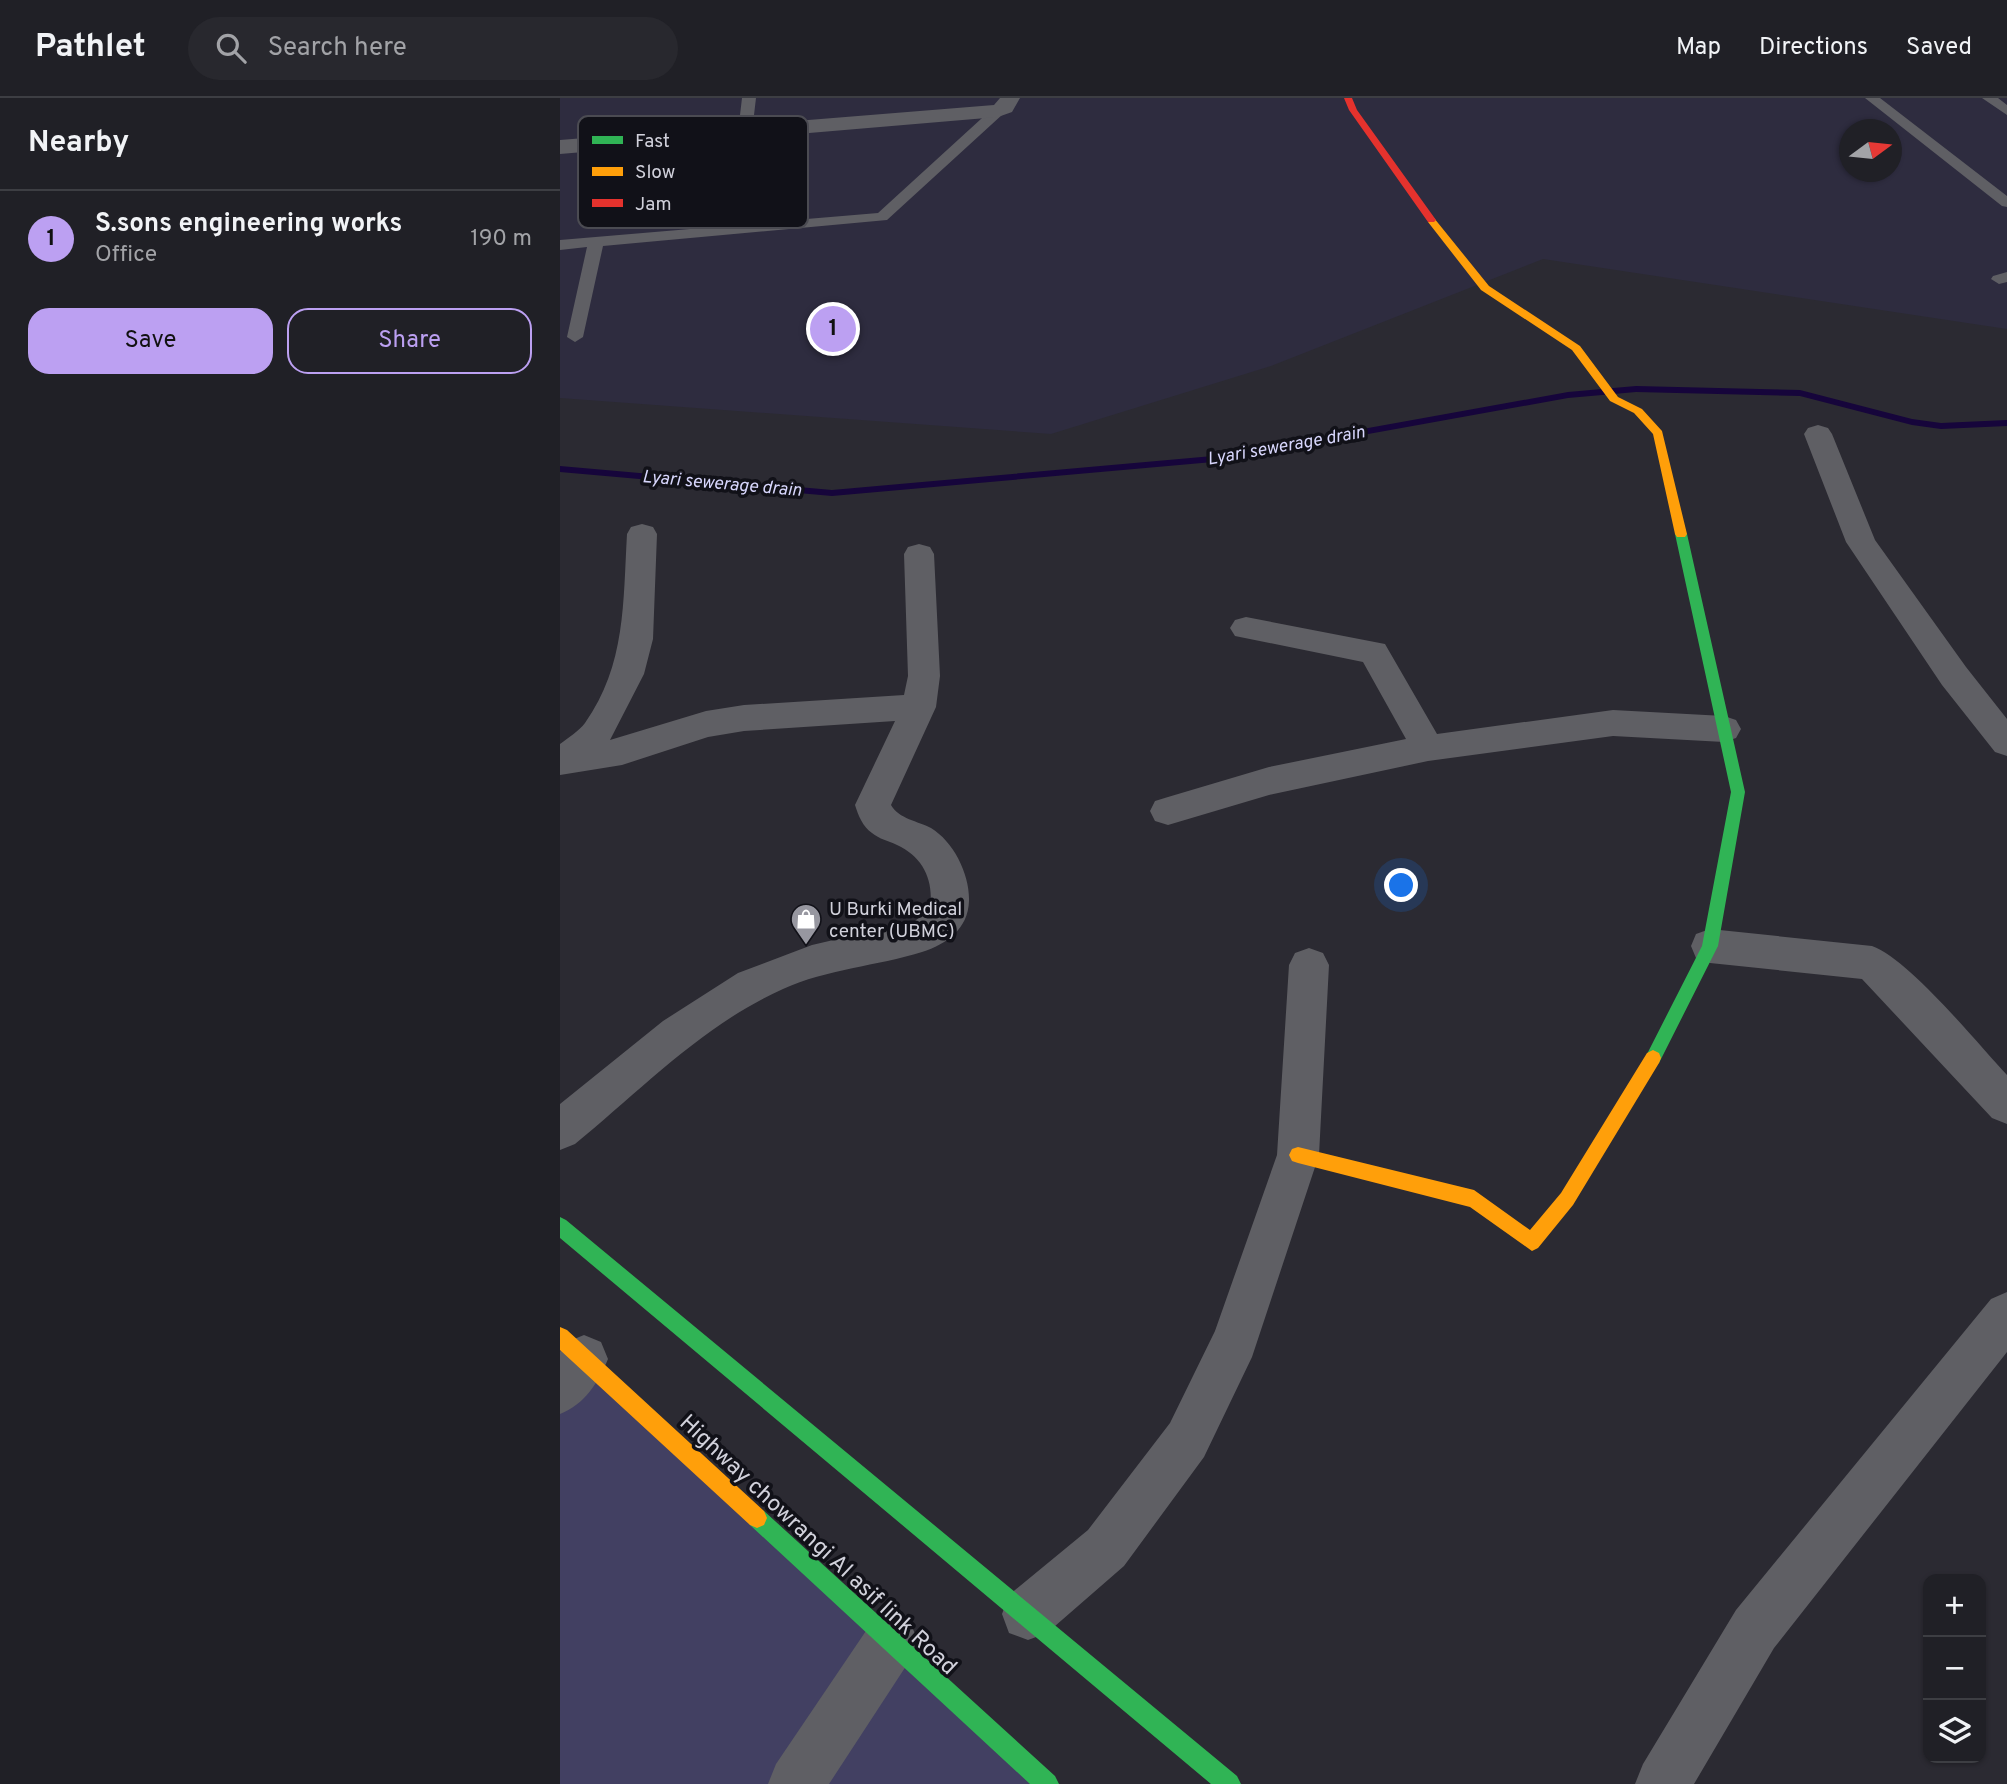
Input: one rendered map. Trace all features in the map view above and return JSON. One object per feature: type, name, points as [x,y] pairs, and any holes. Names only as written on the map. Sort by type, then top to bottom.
[{"type":"street","points":[[1298,1155],[1474,1199],[1532,1242],[1567,1199],[1655,1055],[1710,946],[1738,792],[1658,433],[1638,411],[1614,399],[1576,348],[1485,288],[1441,234],[1353,110],[1348,98]]},
{"type":"street","points":[[808,125],[1004,104]]},
{"type":"street","points":[[560,147],[578,146]]},
{"type":"street","points":[[1818,434],[1861,542],[1954,676],[2007,743]]},
{"type":"street","points":[[563,762],[596,734],[628,674],[637,639],[642,534]]},
{"type":"street","points":[[560,1130],[692,1024],[752,985],[784,971],[922,936],[942,926],[950,911],[951,886],[938,858],[921,840],[883,824],[876,817],[873,806],[919,707],[924,676],[919,554]]},
{"type":"street","points":[[1246,628],[1374,652],[1428,748]]},
{"type":"street","points":[[563,762],[622,751],[706,724],[744,718],[919,707]]},
{"type":"street","points":[[1168,811],[1269,781],[1428,748],[1613,723],[1724,729]]},
{"type":"street","points":[[1710,946],[1872,963],[2007,1104]]},
{"type":"street","points":[[1028,1614],[1107,1548],[1187,1440],[1236,1340],[1298,1155],[1309,965]]},
{"type":"street","points":[[560,1226],[1229,1784]]},
{"type":"street","points":[[1663,1784],[1755,1629],[2007,1315]]},
{"type":"street","name":"Highway chowrangi Al asif link Road","points":[[568,1362],[891,1641],[1047,1784]]},
{"type":"street","points":[[796,1784],[891,1641]]},
{"type":"lane","points":[[747,116],[749,98]]},
{"type":"lane","points":[[1872,98],[2007,203]]},
{"type":"lane","points":[[1989,98],[2007,111]]},
{"type":"lane","points":[[808,223],[882,217],[1004,104]]},
{"type":"lane","points":[[560,245],[756,228]]},
{"type":"lane","points":[[575,337],[596,242]]},
{"type":"shaded area","points":[[560,98],[2007,98],[2007,329],[1543,259],[1271,366],[1051,434],[560,398]]},
{"type":"shaded area","points":[[560,1336],[1048,1784],[560,1784]]},
{"type":"waterway","name":"Lyari sewerage drain","points":[[560,469],[832,493],[1213,459],[1568,395],[1636,389],[1800,393],[1912,422],[1941,426],[2007,423]]},
{"type":"traffic: fast","points":[[1653,1058],[1710,946],[1738,792],[1681,534]]},
{"type":"traffic: fast","points":[[560,1226],[1229,1784]]},
{"type":"traffic: fast","points":[[757,1518],[1047,1784]]},
{"type":"traffic: slow","points":[[1431,220],[1485,288],[1576,348],[1614,399],[1638,411],[1658,433],[1681,534]]},
{"type":"traffic: slow","points":[[1298,1155],[1474,1199],[1532,1242],[1567,1199],[1653,1058]]},
{"type":"traffic: slow","points":[[560,1337],[757,1518]]},
{"type":"traffic: jam","points":[[1348,98],[1353,110],[1431,220]]},
{"type":"place","name":"S.sons engineering works","points":[[833,329]]},
{"type":"place","name":"U Burki Medical center (UBMC)","points":[[806,946]]}]
